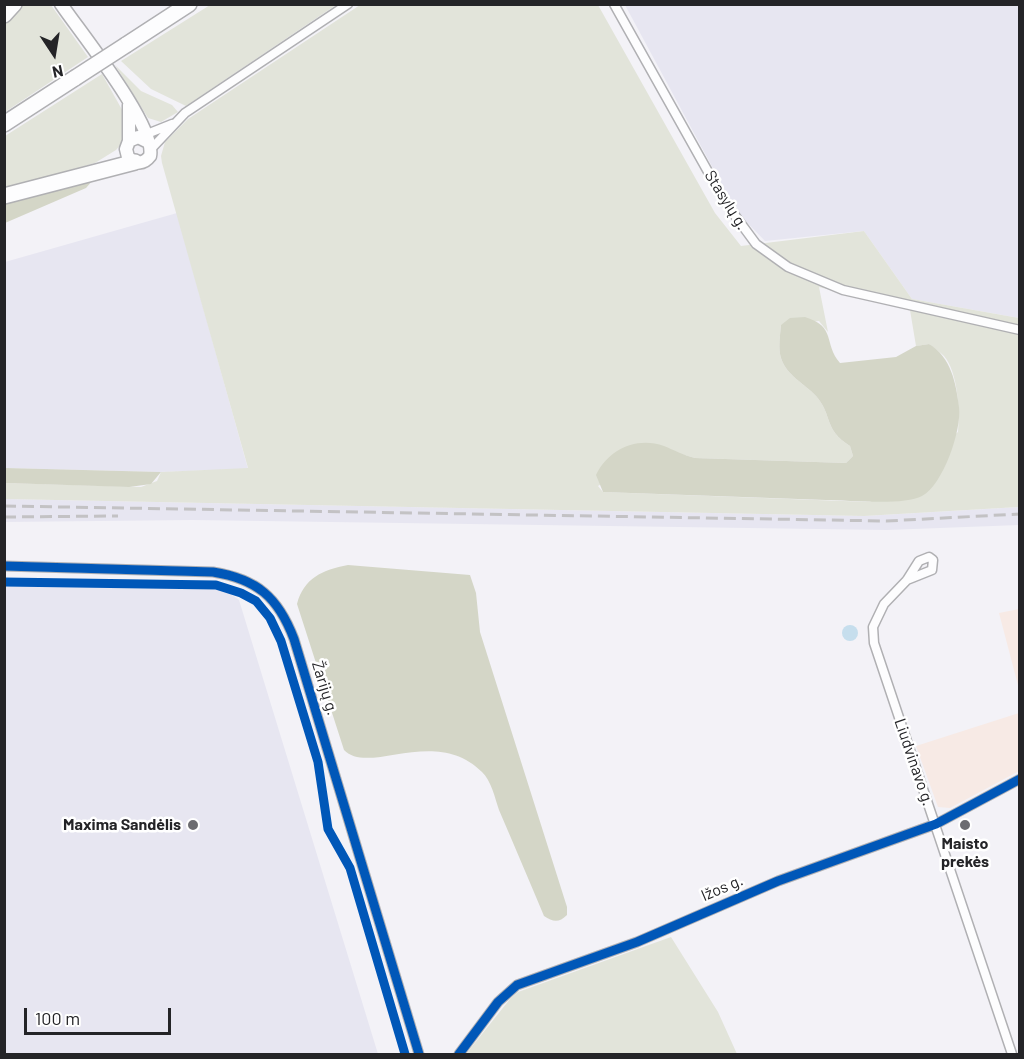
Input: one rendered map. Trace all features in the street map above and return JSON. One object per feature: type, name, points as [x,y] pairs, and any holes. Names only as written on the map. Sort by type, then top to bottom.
[{"type":"highway","points":[[4,15],[14,4]]},
{"type":"highway","points":[[4,124],[189,4]]},
{"type":"highway","points":[[4,196],[135,162]]},
{"type":"main road","points":[[61,4],[129,104],[142,141],[148,159],[135,162],[126,153],[142,141]]},
{"type":"main road","points":[[129,104],[142,141]]},
{"type":"street","points":[[142,141],[172,124],[234,79],[348,4]]},
{"type":"street","name":"Stasylų g.","points":[[615,4],[725,202],[756,244],[788,267],[843,290],[1020,330]]},
{"type":"street","points":[[142,141],[157,146],[172,124]]},
{"type":"street","name":"Žarijų g.","points":[[4,566],[213,572],[245,579],[275,602],[294,639],[419,1054]]},
{"type":"street","name":"Liudvinavo g.","points":[[907,580],[884,604],[877,615],[873,634],[884,676],[1012,1054]]},
{"type":"street","name":"Ižos g.","points":[[459,1054],[498,1002],[517,985],[637,942],[778,881],[936,824],[1020,779]]},
{"type":"shaded area","points":[[21,5],[51,5],[88,57],[5,112],[5,24]]},
{"type":"shaded area","points":[[210,5],[336,5],[186,106],[151,89],[121,61]]},
{"type":"shaded area","points":[[360,5],[598,5],[715,213],[741,246],[864,231],[912,299],[1019,318],[1019,507],[864,516],[5,499],[5,483],[141,487],[157,481],[161,472],[248,468],[162,163],[161,156],[165,142],[188,119]],"holes":[[[819,287],[910,310],[916,346],[929,344],[949,363],[958,403],[958,432],[870,502],[603,492],[598,486],[662,446],[695,458],[846,463],[853,456],[850,446],[836,434],[825,409],[816,396],[783,364],[780,350],[781,325],[819,321],[828,332]]]},
{"type":"shaded area","points":[[625,5],[1019,5],[1019,318],[912,299],[864,231],[765,241],[736,211]]},
{"type":"shaded area","points":[[115,65],[141,91],[172,105],[178,112],[161,122],[148,118]]},
{"type":"shaded area","points":[[102,74],[125,115],[123,142],[116,150],[95,163],[5,189],[5,136]]},
{"type":"shaded area","points":[[93,180],[86,188],[5,223],[5,201]]},
{"type":"shaded area","points":[[177,213],[248,469],[161,472],[5,468],[5,262]]},
{"type":"shaded area","points":[[805,317],[815,321],[826,331],[840,363],[896,357],[916,346],[929,344],[943,356],[954,380],[959,417],[950,456],[930,490],[914,499],[876,502],[603,492],[596,475],[601,466],[615,452],[633,444],[654,443],[695,458],[846,463],[853,456],[850,446],[836,434],[825,409],[816,396],[791,374],[781,358],[779,346],[781,325],[790,318]]},
{"type":"shaded area","points":[[5,468],[161,472],[151,484],[129,487],[5,483]]},
{"type":"shaded area","points":[[5,499],[864,516],[1020,507],[1019,525],[887,530],[192,520],[5,522]]},
{"type":"shaded area","points":[[348,565],[470,575],[476,593],[480,632],[567,907],[567,915],[561,919],[553,920],[544,916],[490,784],[482,772],[464,759],[444,752],[424,751],[370,758],[355,756],[344,750],[297,604],[304,588],[315,577]]},
{"type":"shaded area","points":[[5,578],[216,583],[239,600],[378,1054],[5,1054]]},
{"type":"shaded area","points":[[1019,609],[1019,689],[999,613]]},
{"type":"shaded area","points":[[1019,713],[1019,771],[950,808],[938,807],[916,746]]},
{"type":"shaded area","points":[[671,937],[718,1012],[737,1054],[466,1054],[518,992]]},
{"type":"water","points":[[850,625],[858,633],[850,641],[842,633]]},
{"type":"railway","points":[[4,506],[886,521],[1020,514]]},
{"type":"railway","points":[[4,517],[118,516]]},
{"type":"cycle path","points":[[4,566],[213,572],[254,585],[273,601],[288,624],[294,639],[419,1054]]},
{"type":"cycle path","points":[[4,582],[216,585],[241,593],[256,601],[270,618],[281,641],[318,762],[328,829],[350,868],[405,1054]]},
{"type":"cycle path","points":[[459,1054],[498,1002],[517,985],[637,942],[778,881],[936,824],[1020,779]]},
{"type":"place","name":"Maxima Sandėlis","points":[[193,825]]},
{"type":"place","name":"Maisto prekės","points":[[965,825]]}]
